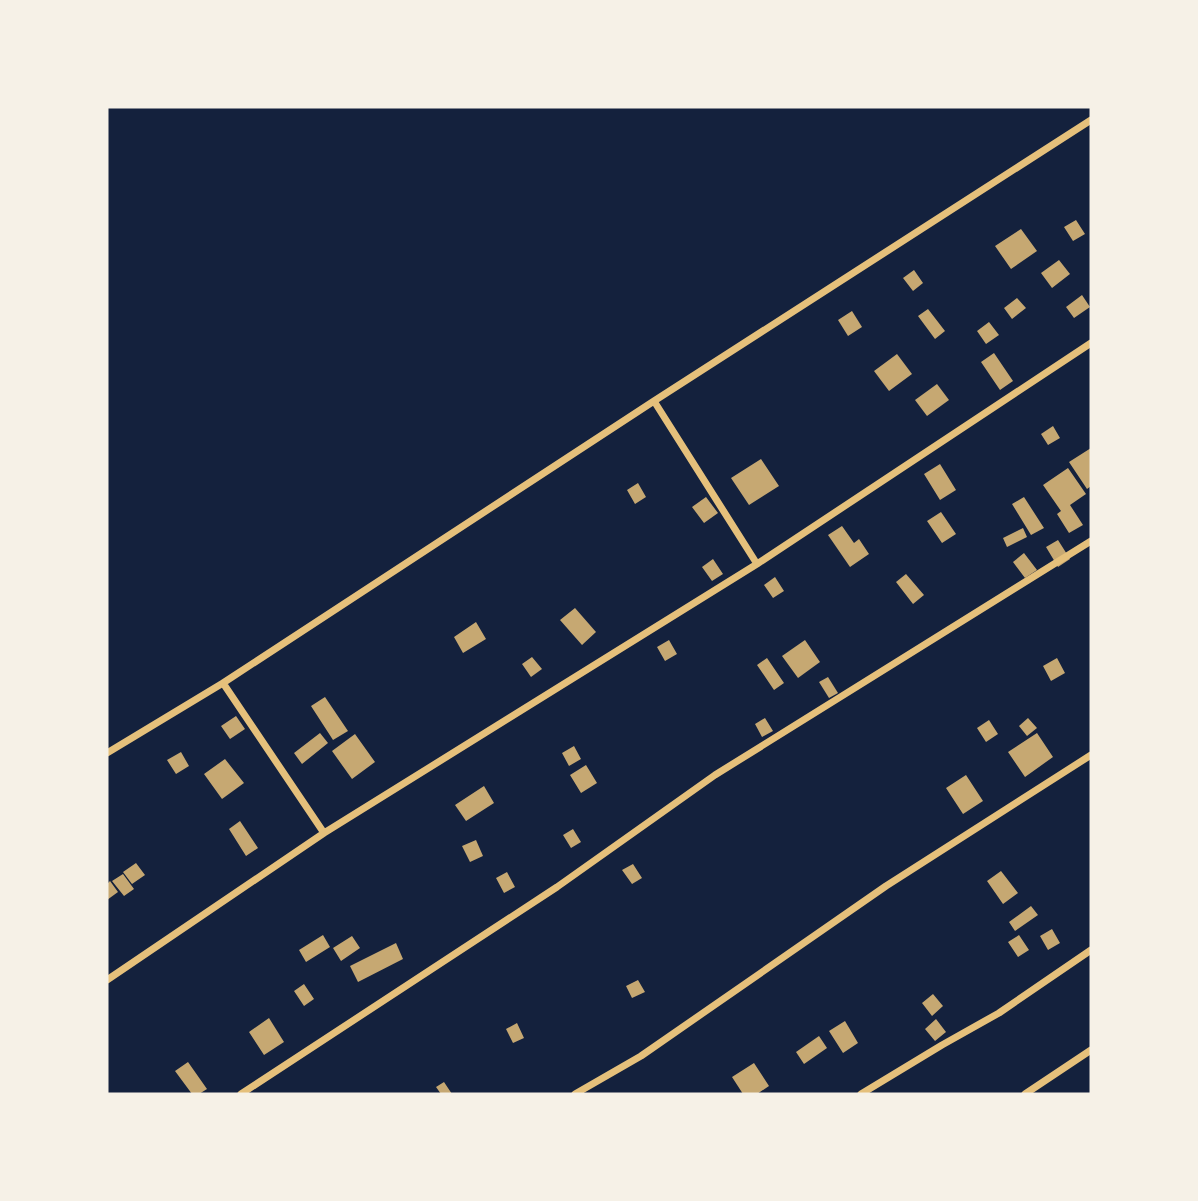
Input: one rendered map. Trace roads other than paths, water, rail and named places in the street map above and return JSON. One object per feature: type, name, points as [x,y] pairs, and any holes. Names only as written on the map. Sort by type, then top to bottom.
[{"type":"street","points":[[107,752],[223,683],[1091,120]]},
{"type":"street","points":[[107,980],[324,833],[757,564],[1091,343]]},
{"type":"street","points":[[654,401],[757,564]]},
{"type":"street","points":[[241,1094],[557,887],[715,775],[1091,541]]},
{"type":"street","points":[[223,683],[324,833]]},
{"type":"street","points":[[575,1094],[641,1056],[886,886],[1091,755]]},
{"type":"street","points":[[861,1094],[999,1013],[1091,950]]},
{"type":"street","points":[[1025,1094],[1091,1050]]}]
